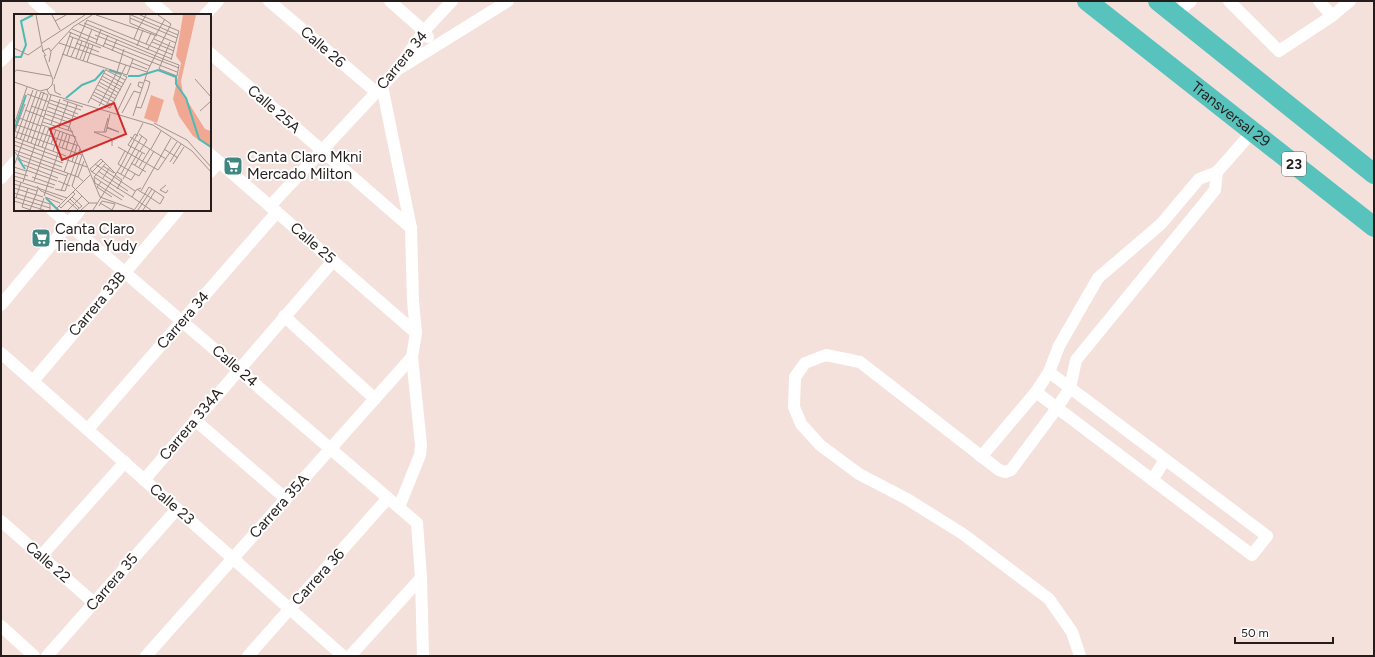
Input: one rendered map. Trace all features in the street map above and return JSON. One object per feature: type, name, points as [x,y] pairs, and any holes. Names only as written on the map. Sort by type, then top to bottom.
[{"type":"highway","name":"Transversal 29","points":[[1087,1],[1374,227]]},
{"type":"highway","points":[[1158,1],[1373,171]]},
{"type":"street","points":[[34,1],[46,14]]},
{"type":"street","points":[[151,1],[166,14]]},
{"type":"street","points":[[206,14],[218,1]]},
{"type":"street","name":"Calle 26","points":[[269,1],[379,89]]},
{"type":"street","points":[[390,1],[424,31],[435,46]]},
{"type":"street","name":"Carrera 34","points":[[88,429],[182,322],[321,150],[398,69],[424,31],[452,1]]},
{"type":"street","points":[[398,69],[435,46],[495,4],[508,1]]},
{"type":"street","points":[[1175,14],[1191,1]]},
{"type":"street","points":[[1229,1],[1279,51],[1332,16],[1350,1]]},
{"type":"street","points":[[1319,1],[1332,16]]},
{"type":"street","points":[[1,61],[14,47]]},
{"type":"street","name":"Calle 25A","points":[[211,54],[411,228]]},
{"type":"street","points":[[379,89],[411,228],[413,301],[416,333],[412,357],[421,445],[420,456],[399,507]]},
{"type":"street","points":[[981,457],[1036,392],[1049,372],[1059,346],[1098,278],[1161,224],[1199,179],[1216,172],[1253,132]]},
{"type":"street","points":[[211,169],[215,158]]},
{"type":"street","name":"Calle 25","points":[[215,158],[416,333]]},
{"type":"street","points":[[6,174],[14,163]]},
{"type":"street","points":[[1080,656],[1072,632],[1049,599],[963,534],[907,499],[859,474],[820,445],[802,424],[794,407],[795,377],[805,363],[826,355],[860,362],[981,457],[1000,470],[1005,472],[1011,470],[1070,388],[1076,360],[1215,190],[1216,172]]},
{"type":"street","name":"Calle 24","points":[[53,211],[417,523],[421,578]]},
{"type":"street","points":[[1,305],[79,211]]},
{"type":"street","name":"Carrera 33B","points":[[33,381],[177,211]]},
{"type":"street","name":"Carrera 334A","points":[[144,480],[333,261]]},
{"type":"street","points":[[284,316],[375,399]]},
{"type":"street","name":"Calle 23","points":[[1,352],[343,656]]},
{"type":"street","name":"Carrera 35A","points":[[146,656],[412,357]]},
{"type":"street","points":[[1036,392],[1252,555],[1267,536],[1049,372]]},
{"type":"street","points":[[195,420],[285,498]]},
{"type":"street","points":[[1152,480],[1165,460]]},
{"type":"street","points":[[42,556],[125,462]]},
{"type":"street","name":"Carrera 36","points":[[248,656],[388,498]]},
{"type":"street","name":"Carrera 35","points":[[47,656],[177,508]]},
{"type":"street","name":"Calle 22","points":[[1,521],[94,602]]},
{"type":"street","points":[[350,656],[421,578]]},
{"type":"street","points":[[421,578],[423,656]]},
{"type":"street","points":[[1,626],[34,656]]},
{"type":"place","name":"Canta Claro Mkni Mercado Milton","points":[[233,166]]},
{"type":"place","name":"Canta Claro Tienda Yudy","points":[[41,238]]}]
